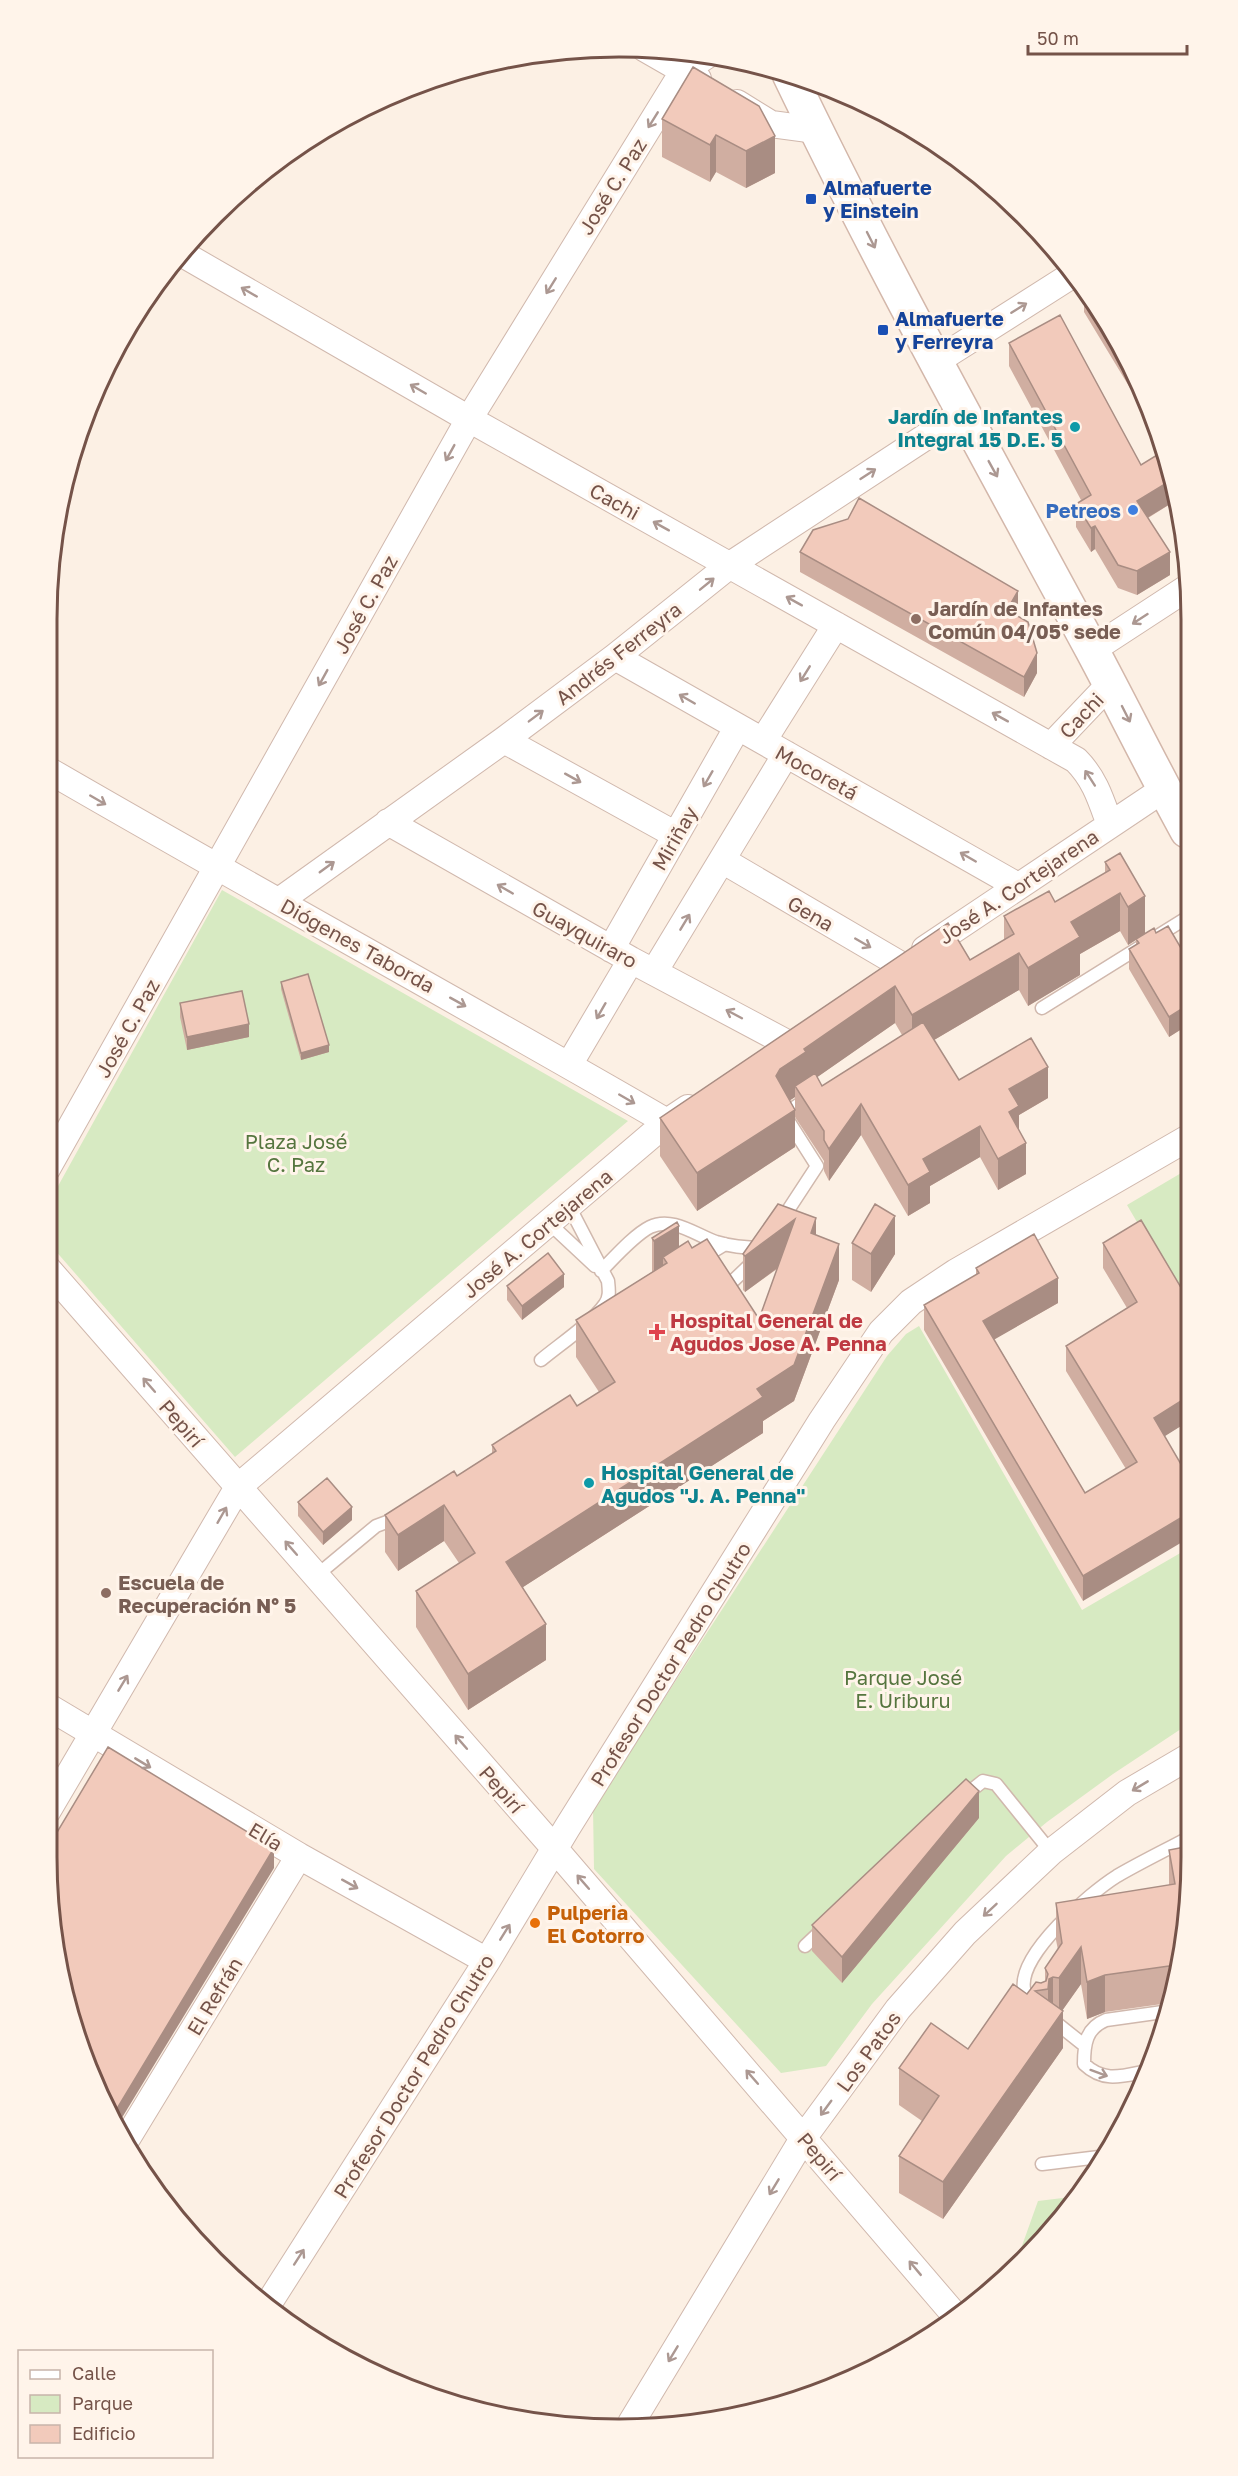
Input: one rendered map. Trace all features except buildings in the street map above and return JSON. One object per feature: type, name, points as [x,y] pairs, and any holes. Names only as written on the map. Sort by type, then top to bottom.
[{"type":"main road","points":[[794,85],[935,362],[1092,650],[1181,820]]},
{"type":"street","points":[[664,59],[771,124],[816,130]]},
{"type":"street","name":"José C. Paz","points":[[57,1151],[469,419],[684,70],[696,63]]},
{"type":"street","name":"Cachi","points":[[189,257],[469,419],[1076,760],[1088,772],[1096,785],[1110,825]]},
{"type":"street","points":[[935,362],[1066,279]]},
{"type":"street","name":"Andrés Ferreyra","points":[[279,901],[504,740],[615,657],[730,565],[962,413]]},
{"type":"street","points":[[1092,650],[1180,592]]},
{"type":"street","points":[[763,741],[836,625]]},
{"type":"street","name":"Mocoretá","points":[[615,657],[1018,886]]},
{"type":"street","name":"Cachi","points":[[1051,746],[1110,684]]},
{"type":"street","name":"Miriñay","points":[[569,1065],[676,835],[737,728]]},
{"type":"street","points":[[504,740],[676,835]]},
{"type":"street","points":[[654,972],[786,754]]},
{"type":"street","name":"Diógenes Taborda","points":[[57,775],[667,1122]]},
{"type":"street","name":"José A. Cortejarena","points":[[891,971],[1164,789]]},
{"type":"street","name":"Guayquiraro","points":[[388,822],[621,955],[785,1042]]},
{"type":"street","name":"Gena","points":[[722,860],[891,971]]},
{"type":"street","name":"José A. Cortejarena","points":[[57,1794],[238,1487],[667,1122],[706,1095]]},
{"type":"street","name":"Profesor Doctor Pedro Chutro","points":[[272,2299],[487,1961],[822,1420],[880,1332],[911,1302],[956,1272],[1181,1142]]},
{"type":"street","name":"Pepirí","points":[[57,1279],[555,1849],[951,2310]]},
{"type":"street","name":"Elía","points":[[57,1712],[299,1856],[487,1961]]},
{"type":"street","name":"Los Patos","points":[[633,2419],[804,2137],[898,2009],[965,1933],[1051,1852],[1126,1793],[1181,1761]]},
{"type":"street","name":"El Refrán","points":[[130,2134],[299,1856]]},
{"type":"lane","points":[[1042,1008],[1181,921]]},
{"type":"lane","points":[[734,1280],[755,1260],[818,1166],[784,1114],[825,1088]]},
{"type":"lane","points":[[569,1206],[600,1271]]},
{"type":"lane","points":[[541,1360],[606,1303],[610,1292],[608,1281],[600,1271],[549,1223]]},
{"type":"lane","points":[[600,1271],[647,1228],[658,1224],[670,1224],[738,1247],[769,1239]]},
{"type":"lane","points":[[695,1263],[725,1244]]},
{"type":"lane","points":[[565,1339],[579,1336],[608,1318]]},
{"type":"lane","points":[[316,1576],[376,1526],[417,1510]]},
{"type":"lane","points":[[952,1808],[978,1783],[992,1782],[1051,1852]]},
{"type":"lane","points":[[1040,2012],[1024,1992],[1023,1980],[1032,1957],[1061,1922],[1116,1877],[1181,1842]]},
{"type":"lane","points":[[805,1946],[831,1922]]},
{"type":"lane","points":[[1138,2073],[1114,2077],[1094,2074],[1084,2064],[1084,2045],[1096,2024],[1106,2020],[1159,2013]]},
{"type":"lane","points":[[1055,2022],[1084,2045]]},
{"type":"lane","points":[[1042,2164],[1093,2158]]},
{"type":"green space","name":"Plaza José C. Paz","points":[[222,890],[628,1121],[235,1457],[57,1252],[57,1188]]},
{"type":"green space","points":[[1181,1173],[1181,1297],[1127,1205]]},
{"type":"green space","name":"Parque José E. Uriburu","points":[[919,1326],[1082,1610],[1181,1553],[1181,1729],[1113,1774],[1047,1822],[1006,1856],[872,2004],[826,2066],[781,2073],[594,1869],[593,1808],[887,1356],[906,1334]]},
{"type":"green space","points":[[1066,2198],[1042,2228],[1021,2249],[1038,2201]]},
{"type":"place","name":"Almafuerte y Einstein","points":[[811,199]]},
{"type":"place","name":"Almafuerte y Ferreyra","points":[[883,330]]},
{"type":"place","name":"Jardín de Infantes Integral 15 D.E. 5","points":[[1075,427]]},
{"type":"place","name":"Petreos","points":[[1133,510]]},
{"type":"place","name":"Jardín de Infantes Común 04/05° sede","points":[[916,619]]},
{"type":"place","name":"Hospital General de Agudos Jose A. Penna","points":[[657,1332]]},
{"type":"place","name":"Hospital General de Agudos \"J. A. Penna\"","points":[[589,1483]]},
{"type":"place","name":"Escuela de Recuperación N° 5","points":[[106,1593]]},
{"type":"place","name":"Pulperia El Cotorro","points":[[535,1923]]}]
